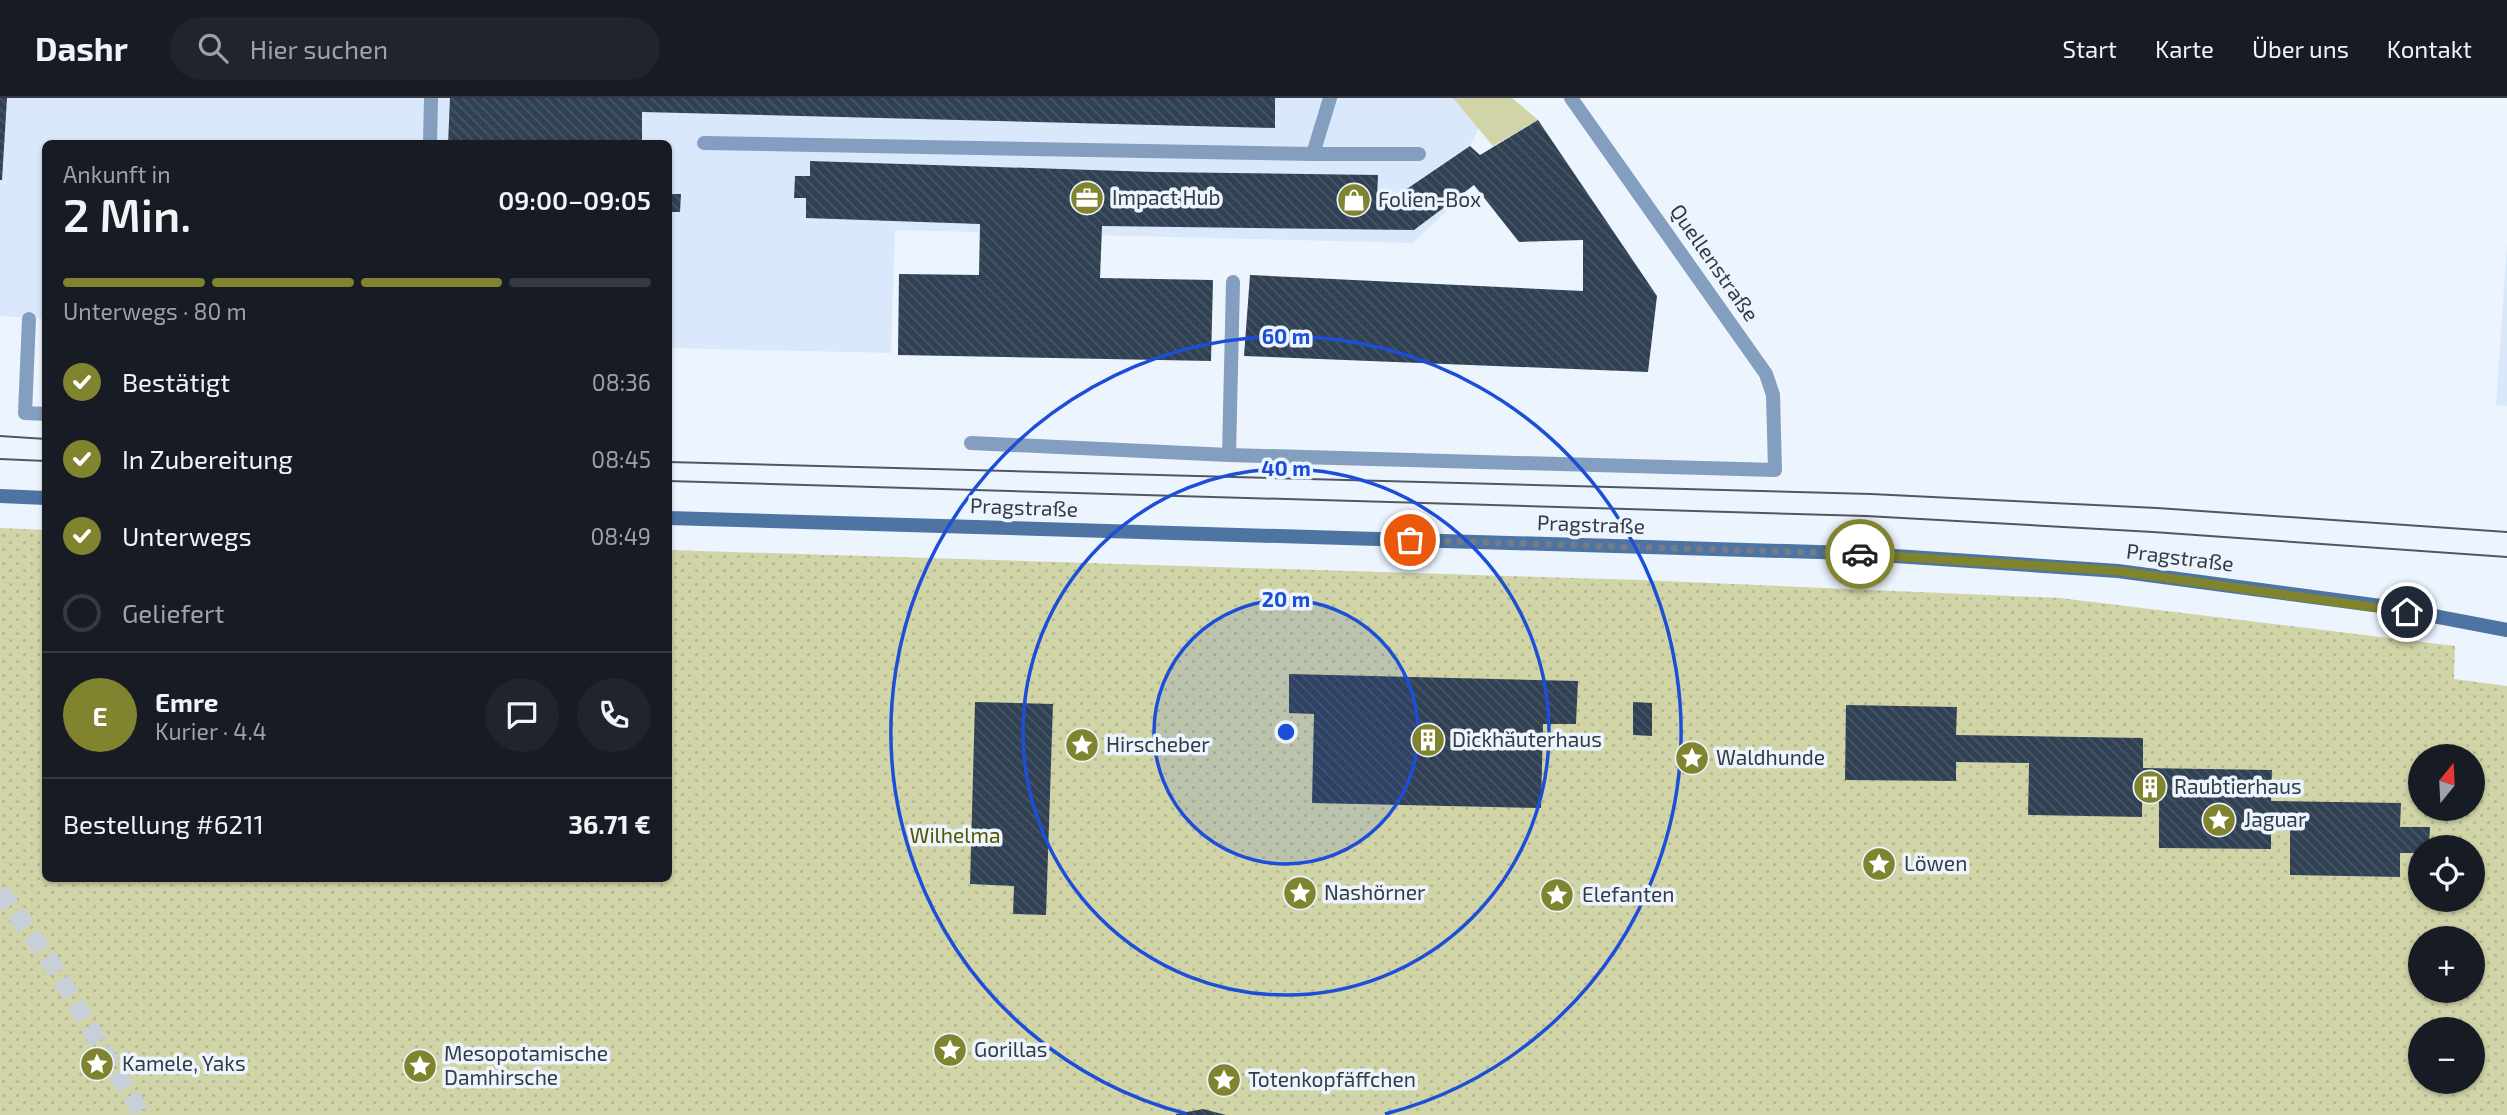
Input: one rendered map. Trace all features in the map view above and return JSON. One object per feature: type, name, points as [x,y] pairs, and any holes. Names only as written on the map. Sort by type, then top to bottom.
[{"type":"main road","points":[[0,496],[42,498]]},
{"type":"main road","name":"Pragstraße","points":[[672,518],[1850,553],[2118,571],[2381,607],[2507,630]]},
{"type":"street","points":[[430,98],[430,140]]},
{"type":"street","points":[[1313,154],[1330,98]]},
{"type":"street","name":"Quellenstraße","points":[[1229,455],[1775,470],[1773,395],[1766,374],[1571,98]]},
{"type":"street","points":[[704,143],[1419,154]]},
{"type":"street","points":[[971,443],[1229,455],[1234,282]]},
{"type":"street","points":[[29,319],[25,413],[42,414]]},
{"type":"shaded area","points":[[0,98],[1494,98],[1470,146],[1494,172],[1474,185],[1413,243],[895,230],[891,353],[672,348],[672,140],[42,140],[42,319],[0,316]]},
{"type":"shaded area","points":[[2507,243],[2507,406],[2496,405]]},
{"type":"green space","points":[[1453,98],[1512,98],[1538,120],[1493,146]]},
{"type":"green space","name":"Wilhelma","points":[[0,528],[42,530],[42,882],[672,882],[672,550],[1640,580],[2060,598],[2455,646],[2454,679],[2507,686],[2507,1115],[0,1115]]},
{"type":"building","points":[[0,98],[7,98],[2,180],[0,180]]},
{"type":"building","points":[[450,98],[1275,98],[1275,128],[642,112],[642,140],[448,140]]},
{"type":"building","points":[[1538,120],[1657,296],[1648,372],[1244,356],[1250,275],[1583,291],[1583,240],[1519,242],[1474,185],[1414,230],[1102,226],[1100,278],[1213,280],[1211,361],[898,355],[899,274],[979,275],[980,224],[806,218],[806,198],[794,198],[795,176],[810,176],[810,161],[1154,172],[1378,175],[1377,199],[1392,199],[1470,146],[1480,155]]},
{"type":"building","points":[[672,194],[681,194],[680,212],[672,212]]},
{"type":"building","name":"Dickhäuterhaus","points":[[1289,674],[1578,681],[1576,724],[1543,724],[1541,808],[1312,803],[1314,714],[1289,713]]},
{"type":"building","points":[[975,702],[1053,704],[1046,915],[1013,914],[1014,886],[970,884]]},
{"type":"building","points":[[1633,702],[1652,703],[1652,736],[1633,735]]},
{"type":"building","name":"Raubtierhaus","points":[[1846,705],[1957,707],[1956,735],[2143,738],[2143,768],[2272,770],[2271,801],[2401,803],[2400,827],[2430,827],[2430,835],[2408,835],[2408,853],[2400,853],[2400,877],[2290,875],[2290,829],[2271,829],[2271,849],[2159,848],[2159,793],[2142,793],[2142,817],[2028,815],[2029,763],[1956,762],[1956,781],[1845,780]]},
{"type":"building","points":[[1203,1109],[1226,1115],[1176,1115],[1176,1114]]},
{"type":"tunnel","points":[[0,891],[54,967],[142,1115]]},
{"type":"tram line","points":[[0,436],[42,439]]},
{"type":"tram line","points":[[0,459],[42,461]]},
{"type":"tram line","points":[[672,462],[1871,494],[2157,508],[2507,532]]},
{"type":"tram line","points":[[672,481],[1866,516],[2153,532],[2507,557]]},
{"type":"way so far","points":[[1410,540],[1860,554]]},
{"type":"place","name":"Impact Hub","points":[[1087,198]]},
{"type":"place","name":"Folien-Box","points":[[1354,200]]},
{"type":"place","name":"Dickhäuterhaus","points":[[1428,740]]},
{"type":"place","name":"Hirscheber","points":[[1082,745]]},
{"type":"place","name":"Waldhunde","points":[[1692,758]]},
{"type":"place","name":"Raubtierhaus","points":[[2150,787]]},
{"type":"place","name":"Jaguar","points":[[2219,820]]},
{"type":"place","name":"Löwen","points":[[1879,864]]},
{"type":"place","name":"Nashörner","points":[[1300,893]]},
{"type":"place","name":"Elefanten","points":[[1557,895]]},
{"type":"place","name":"Gorillas","points":[[950,1050]]},
{"type":"place","name":"Kamele, Yaks","points":[[97,1064]]},
{"type":"place","name":"Mesopotamische Damhirsche","points":[[420,1066]]},
{"type":"place","name":"Totenkopfäffchen","points":[[1224,1080]]},
{"type":"route","points":[[1860,554],[2118,571],[2407,612]]}]
